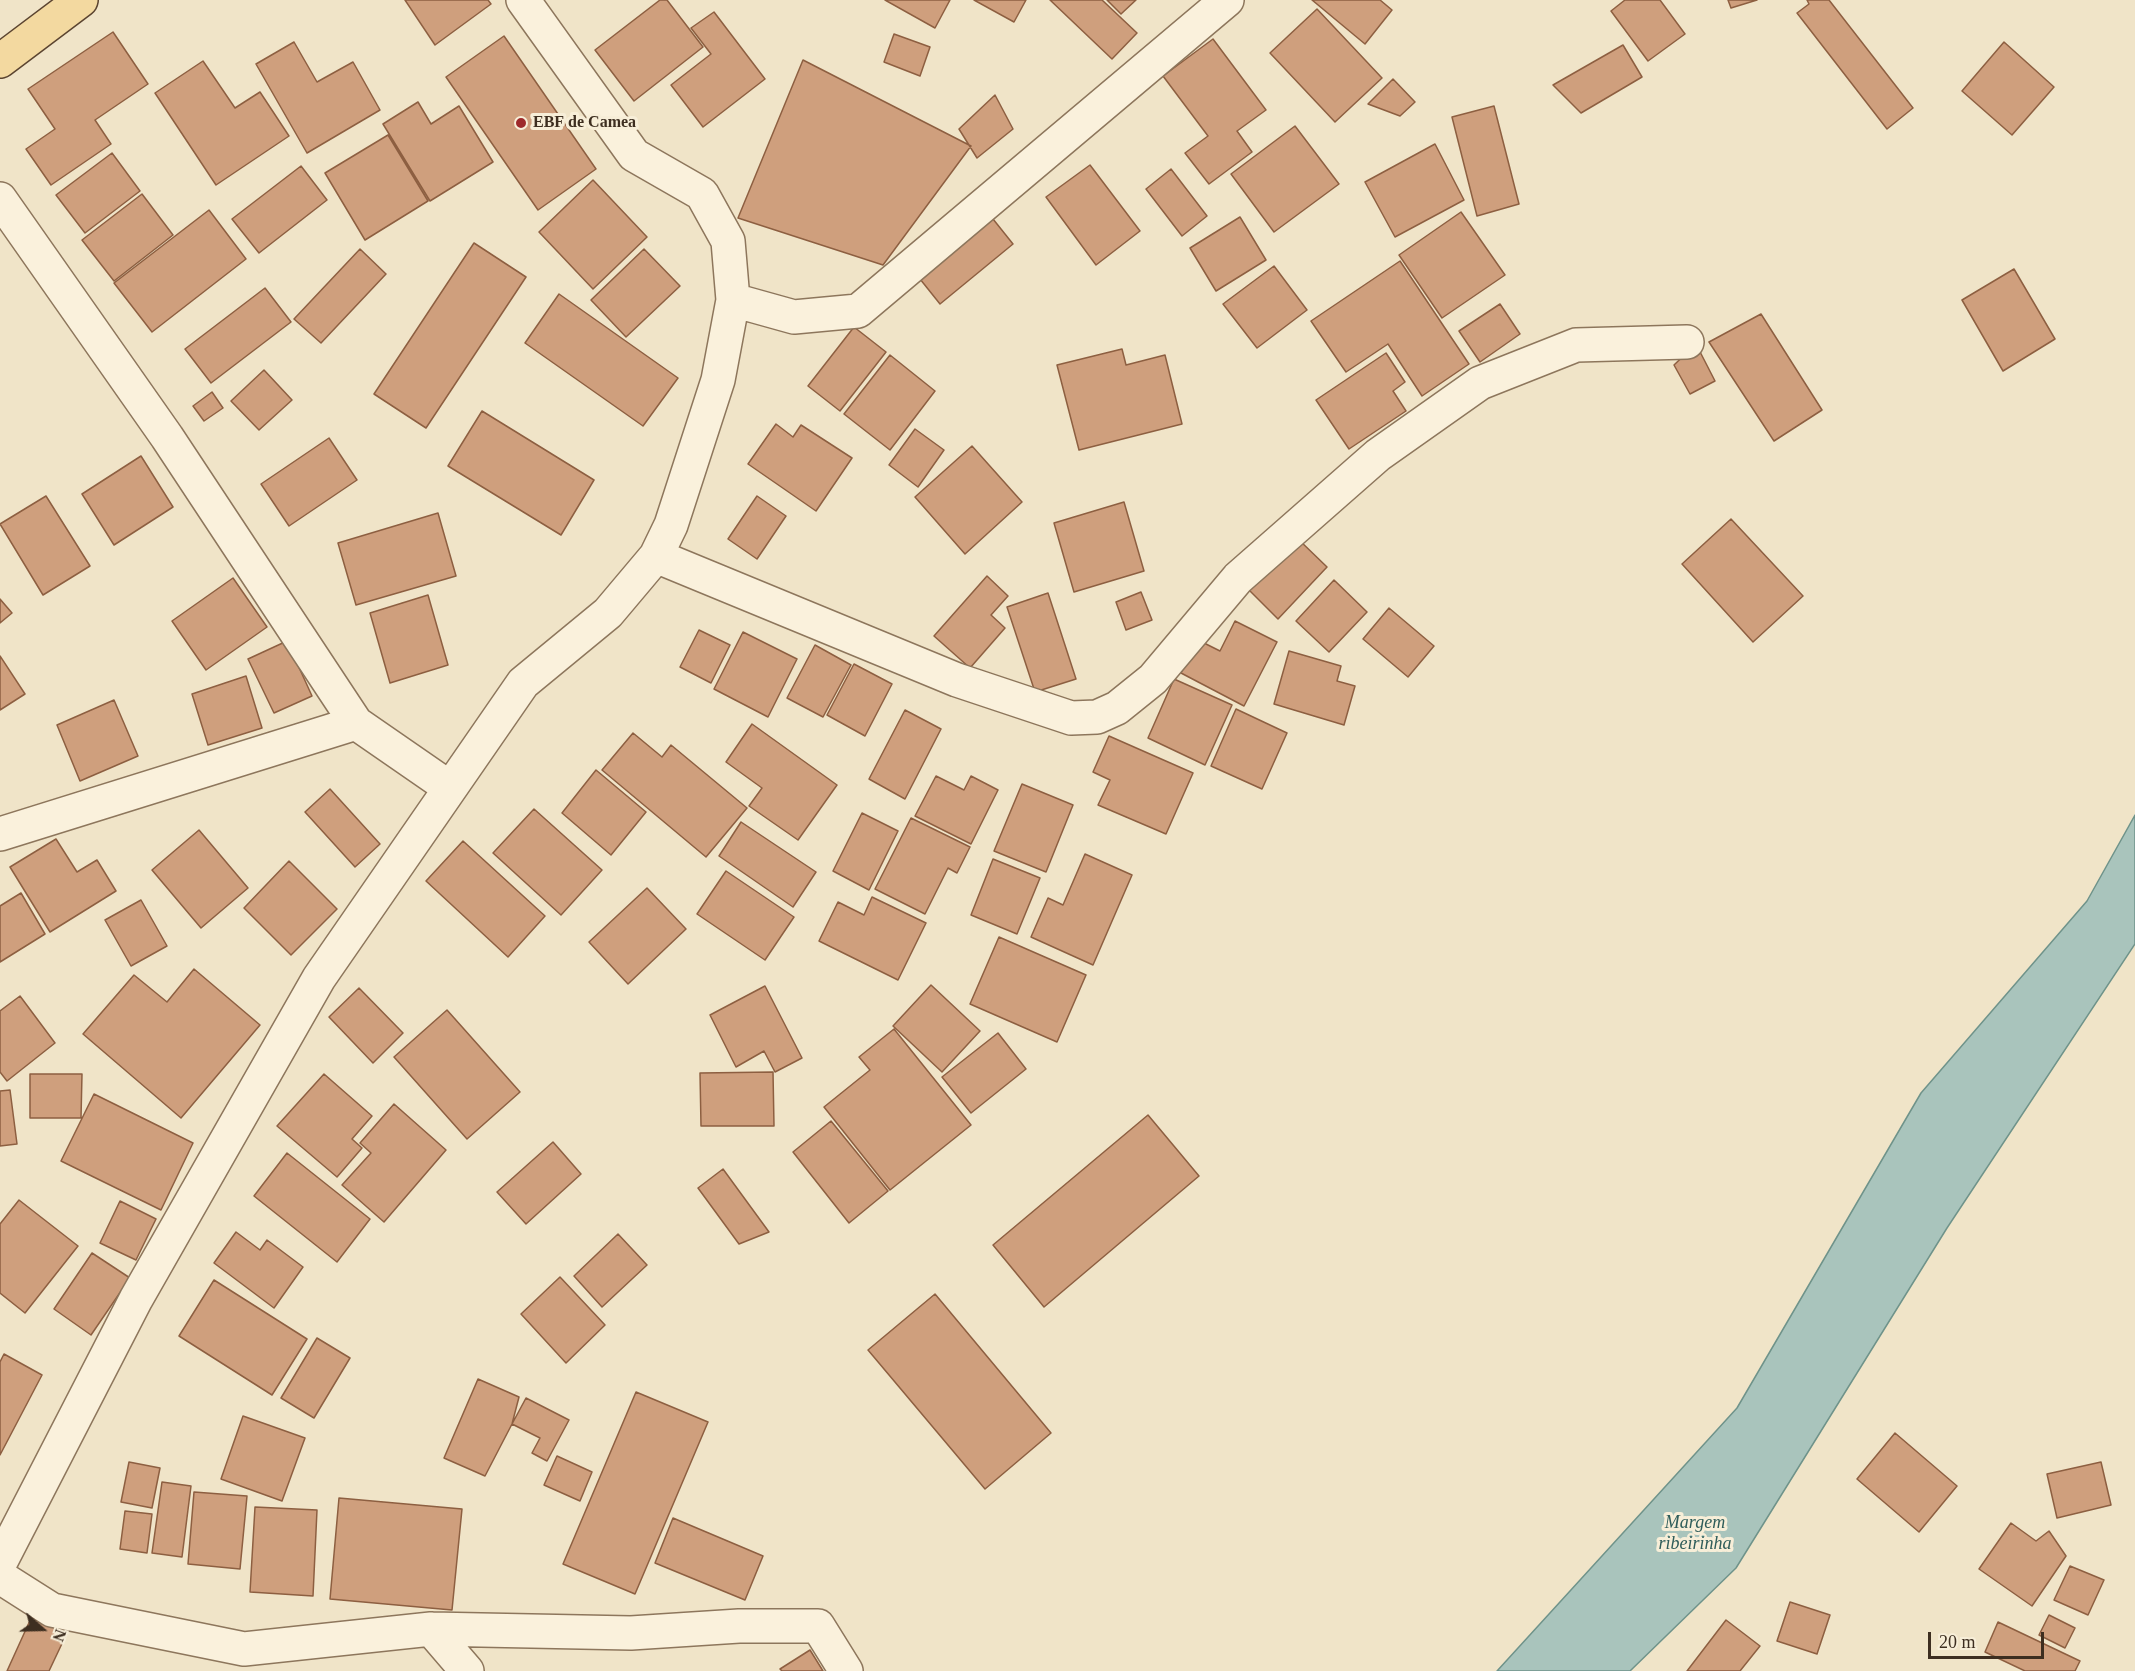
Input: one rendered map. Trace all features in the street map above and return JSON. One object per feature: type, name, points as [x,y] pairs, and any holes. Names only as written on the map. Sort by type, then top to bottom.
[{"type":"main road","points":[[0,61],[81,0]]},
{"type":"street","points":[[0,1563],[136,1299],[320,978],[523,683],[608,613],[656,556],[671,525],[718,380],[733,300],[728,241],[702,194],[634,155],[523,0]]},
{"type":"street","points":[[733,300],[794,317],[858,311],[1227,0]]},
{"type":"street","points":[[0,198],[167,437],[356,723],[450,788]]},
{"type":"street","points":[[656,556],[957,680],[1071,718],[1096,717],[1117,708],[1153,678],[1238,578],[1370,462],[1480,383],[1576,345],[1687,342]]},
{"type":"street","points":[[0,834],[356,723]]},
{"type":"street","points":[[0,1577],[52,1610],[244,1649],[431,1629],[631,1633],[739,1626],[818,1626],[846,1671]]},
{"type":"street","points":[[431,1629],[467,1671]]},
{"type":"water","name":"Margem ribeirinha","points":[[2135,815],[2135,944],[1947,1228],[1736,1568],[1630,1671],[1497,1671],[1737,1408],[1921,1093],[2087,901]]},
{"type":"building","points":[[405,0],[488,0],[491,4],[435,45]]},
{"type":"building","points":[[660,0],[667,0],[703,47],[634,101],[595,50]]},
{"type":"building","points":[[885,0],[950,0],[935,28]]},
{"type":"building","points":[[974,0],[1026,0],[1014,22]]},
{"type":"building","points":[[1050,0],[1102,0],[1137,33],[1112,59]]},
{"type":"building","points":[[1107,0],[1136,0],[1121,14]]},
{"type":"building","points":[[1312,0],[1380,0],[1392,10],[1365,44]]},
{"type":"building","points":[[1625,0],[1660,0],[1685,34],[1648,61],[1611,11]]},
{"type":"building","points":[[1728,0],[1757,0],[1731,8]]},
{"type":"building","points":[[1807,0],[1829,0],[1913,108],[1887,129],[1797,13],[1809,4]]},
{"type":"building","points":[[1317,9],[1382,78],[1335,122],[1270,53]]},
{"type":"building","points":[[714,12],[765,79],[703,127],[671,85],[711,54],[691,28]]},
{"type":"building","points":[[113,32],[148,84],[95,120],[111,144],[51,185],[26,149],[55,129],[28,89]]},
{"type":"building","points":[[894,34],[930,47],[920,76],[884,62]]},
{"type":"building","name":"EBF de Camea","points":[[504,36],[596,169],[538,210],[446,77]]},
{"type":"building","points":[[1213,39],[1266,110],[1237,131],[1252,152],[1209,184],[1185,153],[1208,136],[1163,76]]},
{"type":"building","points":[[294,42],[317,82],[353,62],[380,110],[307,153],[256,64]]},
{"type":"building","points":[[2004,42],[2054,87],[2012,135],[1962,91]]},
{"type":"building","points":[[1623,45],[1642,77],[1581,113],[1553,85]]},
{"type":"building","points":[[803,60],[971,146],[883,265],[738,218]]},
{"type":"building","points":[[203,61],[235,108],[260,92],[289,136],[216,185],[155,93]]},
{"type":"building","points":[[1393,79],[1415,102],[1400,116],[1368,104]]},
{"type":"building","points":[[995,95],[1013,129],[977,158],[959,129]]},
{"type":"building","points":[[418,102],[431,124],[459,106],[493,162],[430,201],[383,124]]},
{"type":"building","points":[[1494,106],[1519,204],[1477,216],[1452,117]]},
{"type":"building","points":[[1295,126],[1339,184],[1274,232],[1231,174]]},
{"type":"building","points":[[388,135],[428,201],[365,240],[325,173]]},
{"type":"building","points":[[1435,144],[1464,200],[1395,237],[1365,182]]},
{"type":"building","points":[[112,153],[140,191],[85,233],[56,195]]},
{"type":"building","points":[[1090,165],[1140,231],[1096,265],[1046,197]]},
{"type":"building","points":[[301,166],[327,200],[259,253],[232,219]]},
{"type":"building","points":[[1171,169],[1207,216],[1182,236],[1146,189]]},
{"type":"building","points":[[593,180],[647,237],[593,289],[539,232]]},
{"type":"building","points":[[142,194],[173,235],[114,281],[82,240]]},
{"type":"building","points":[[985,209],[1013,244],[940,304],[912,269]]},
{"type":"building","points":[[209,210],[246,259],[152,332],[114,283]]},
{"type":"building","points":[[1461,212],[1505,275],[1442,318],[1399,255]]},
{"type":"building","points":[[1240,217],[1266,260],[1216,291],[1190,248]]},
{"type":"building","points":[[474,243],[526,277],[426,428],[374,394]]},
{"type":"building","points":[[360,249],[386,274],[321,343],[294,319]]},
{"type":"building","points":[[644,249],[680,286],[626,337],[591,300]]},
{"type":"building","points":[[1400,261],[1469,364],[1422,396],[1388,344],[1346,372],[1311,321]]},
{"type":"building","points":[[1274,266],[1307,310],[1257,348],[1223,304]]},
{"type":"building","points":[[2014,269],[2055,339],[2003,371],[1962,300]]},
{"type":"building","points":[[265,288],[291,322],[211,383],[185,349]]},
{"type":"building","points":[[559,294],[678,378],[643,426],[525,343]]},
{"type":"building","points":[[1500,304],[1520,334],[1480,362],[1459,331]]},
{"type":"building","points":[[1761,314],[1822,410],[1774,441],[1709,342]]},
{"type":"building","points":[[854,327],[886,352],[840,411],[808,386]]},
{"type":"building","points":[[1696,344],[1715,381],[1690,394],[1674,365]]},
{"type":"building","points":[[1122,349],[1126,365],[1165,355],[1182,424],[1079,450],[1057,365]]},
{"type":"building","points":[[1386,353],[1405,382],[1393,391],[1406,411],[1349,449],[1316,400]]},
{"type":"building","points":[[890,355],[935,391],[890,450],[844,414]]},
{"type":"building","points":[[264,370],[292,400],[259,430],[231,401]]},
{"type":"building","points":[[212,392],[223,408],[204,421],[193,406]]},
{"type":"building","points":[[482,411],[594,480],[561,535],[448,466]]},
{"type":"building","points":[[776,424],[793,437],[801,425],[852,458],[816,511],[748,464]]},
{"type":"building","points":[[915,429],[944,450],[918,487],[889,465]]},
{"type":"building","points":[[329,438],[357,480],[289,526],[261,484]]},
{"type":"building","points":[[972,446],[1022,502],[965,554],[915,497]]},
{"type":"building","points":[[141,456],[173,507],[114,545],[82,494]]},
{"type":"building","points":[[46,496],[90,566],[43,595],[0,524]]},
{"type":"building","points":[[757,496],[786,516],[757,559],[728,539]]},
{"type":"building","points":[[1124,502],[1144,571],[1074,592],[1054,523]]},
{"type":"building","points":[[438,513],[456,576],[356,605],[338,543]]},
{"type":"building","points":[[1731,519],[1803,596],[1753,642],[1682,564]]},
{"type":"building","points":[[1297,538],[1327,567],[1278,619],[1248,589]]},
{"type":"building","points":[[987,576],[1008,596],[991,615],[1005,628],[970,668],[934,636]]},
{"type":"building","points":[[233,578],[267,627],[206,670],[172,621]]},
{"type":"building","points":[[1334,580],[1367,612],[1329,652],[1296,621]]},
{"type":"building","points":[[1141,592],[1152,620],[1126,630],[1116,602]]},
{"type":"building","points":[[1048,593],[1076,679],[1035,692],[1007,607]]},
{"type":"building","points":[[428,595],[448,665],[390,683],[370,613]]},
{"type":"building","points":[[0,599],[12,613],[0,623]]},
{"type":"building","points":[[1389,608],[1434,646],[1408,677],[1363,639]]},
{"type":"building","points":[[1235,621],[1277,642],[1244,706],[1181,673],[1198,640],[1220,651]]},
{"type":"building","points":[[699,630],[730,645],[711,683],[680,667]]},
{"type":"building","points":[[743,632],[797,659],[768,717],[714,689]]},
{"type":"building","points":[[287,641],[312,696],[274,713],[248,659]]},
{"type":"building","points":[[815,645],[851,665],[823,717],[787,698]]},
{"type":"building","points":[[1289,651],[1341,666],[1337,681],[1355,686],[1344,725],[1274,704]]},
{"type":"building","points":[[0,656],[25,694],[0,710]]},
{"type":"building","points":[[854,664],[892,684],[865,736],[827,715]]},
{"type":"building","points":[[246,676],[262,728],[208,745],[192,694]]},
{"type":"building","points":[[1174,679],[1232,705],[1205,765],[1148,738]]},
{"type":"building","points":[[114,700],[138,756],[80,781],[57,725]]},
{"type":"building","points":[[1236,709],[1287,733],[1262,789],[1211,766]]},
{"type":"building","points":[[905,710],[941,729],[905,799],[869,779]]},
{"type":"building","points":[[752,724],[837,785],[798,840],[749,806],[762,788],[726,762]]},
{"type":"building","points":[[633,733],[662,757],[671,745],[747,808],[706,857],[602,770]]},
{"type":"building","points":[[1109,736],[1193,773],[1166,834],[1098,805],[1110,780],[1093,772]]},
{"type":"building","points":[[596,770],[646,812],[611,855],[562,813]]},
{"type":"building","points":[[936,776],[964,790],[971,776],[998,790],[971,844],[915,816]]},
{"type":"building","points":[[1022,784],[1073,805],[1046,872],[994,851]]},
{"type":"building","points":[[330,789],[380,844],[355,867],[305,812]]},
{"type":"building","points":[[534,809],[602,870],[561,915],[493,853]]},
{"type":"building","points":[[862,813],[898,831],[869,890],[833,871]]},
{"type":"building","points":[[911,818],[970,847],[957,873],[948,868],[925,914],[875,889]]},
{"type":"building","points":[[741,822],[816,872],[793,907],[719,856]]},
{"type":"building","points":[[199,830],[248,888],[201,928],[152,870]]},
{"type":"building","points":[[56,839],[77,872],[97,860],[116,891],[50,932],[10,867]]},
{"type":"building","points":[[463,841],[545,916],[508,957],[426,881]]},
{"type":"building","points":[[1085,854],[1132,875],[1093,965],[1031,937],[1048,898],[1063,905]]},
{"type":"building","points":[[993,859],[1040,878],[1017,934],[971,915]]},
{"type":"building","points":[[289,861],[337,909],[291,955],[244,908]]},
{"type":"building","points":[[726,871],[794,917],[765,960],[697,914]]},
{"type":"building","points":[[647,888],[686,929],[628,984],[589,942]]},
{"type":"building","points":[[21,893],[45,934],[0,962],[0,906]]},
{"type":"building","points":[[872,897],[926,923],[898,980],[819,941],[838,902],[864,915]]},
{"type":"building","points":[[141,900],[167,946],[131,966],[105,920]]},
{"type":"building","points":[[999,937],[1086,975],[1057,1042],[970,1004]]},
{"type":"building","points":[[194,969],[260,1025],[181,1118],[83,1034],[134,975],[167,1002]]},
{"type":"building","points":[[931,985],[980,1031],[942,1072],[893,1026]]},
{"type":"building","points":[[765,986],[802,1058],[775,1072],[764,1051],[736,1067],[710,1015]]},
{"type":"building","points":[[359,988],[403,1033],[373,1063],[329,1017]]},
{"type":"building","points":[[20,996],[55,1043],[7,1081],[0,1072],[0,1011]]},
{"type":"building","points":[[447,1010],[520,1092],[467,1139],[394,1057]]},
{"type":"building","points":[[894,1029],[971,1125],[890,1190],[824,1107],[870,1070],[859,1057]]},
{"type":"building","points":[[998,1033],[1026,1069],[971,1113],[942,1077]]},
{"type":"building","points":[[773,1072],[774,1126],[701,1126],[700,1073]]},
{"type":"building","points":[[30,1074],[82,1074],[81,1118],[30,1118]]},
{"type":"building","points":[[324,1074],[372,1116],[352,1139],[362,1148],[337,1177],[277,1126]]},
{"type":"building","points":[[10,1090],[17,1144],[0,1146],[0,1091]]},
{"type":"building","points":[[94,1094],[193,1143],[161,1210],[61,1161]]},
{"type":"building","points":[[394,1104],[446,1150],[384,1222],[342,1185],[371,1153],[360,1143]]},
{"type":"building","points":[[1148,1115],[1199,1176],[1044,1307],[993,1245]]},
{"type":"building","points":[[831,1121],[888,1191],[849,1223],[793,1152]]},
{"type":"building","points":[[553,1142],[581,1174],[526,1224],[497,1192]]},
{"type":"building","points":[[287,1153],[370,1219],[337,1262],[254,1196]]},
{"type":"building","points":[[723,1169],[769,1232],[739,1244],[698,1188]]},
{"type":"building","points":[[19,1200],[78,1246],[25,1313],[0,1293],[0,1224]]},
{"type":"building","points":[[120,1201],[156,1219],[136,1260],[100,1243]]},
{"type":"building","points":[[236,1232],[260,1250],[267,1240],[303,1267],[274,1308],[214,1263]]},
{"type":"building","points":[[618,1234],[647,1265],[602,1307],[574,1276]]},
{"type":"building","points":[[92,1253],[130,1278],[91,1335],[54,1309]]},
{"type":"building","points":[[560,1277],[605,1325],[566,1363],[521,1314]]},
{"type":"building","points":[[214,1280],[307,1339],[272,1395],[179,1336]]},
{"type":"building","points":[[935,1294],[1051,1433],[985,1489],[868,1350]]},
{"type":"building","points":[[317,1338],[350,1358],[314,1418],[281,1398]]},
{"type":"building","points":[[4,1354],[42,1375],[0,1455],[0,1362]]},
{"type":"building","points":[[478,1379],[519,1397],[512,1424],[485,1476],[444,1458]]},
{"type":"building","points":[[636,1392],[708,1422],[635,1594],[563,1564]]},
{"type":"building","points":[[526,1398],[569,1420],[547,1461],[532,1453],[540,1438],[512,1424]]},
{"type":"building","points":[[243,1416],[305,1438],[282,1501],[221,1479]]},
{"type":"building","points":[[1895,1433],[1957,1486],[1919,1532],[1857,1479]]},
{"type":"building","points":[[557,1456],[592,1472],[580,1501],[544,1485]]},
{"type":"building","points":[[129,1462],[160,1468],[152,1508],[121,1502]]},
{"type":"building","points":[[2101,1462],[2111,1505],[2057,1518],[2047,1474]]},
{"type":"building","points":[[162,1482],[191,1486],[182,1557],[152,1553]]},
{"type":"building","points":[[194,1492],[247,1496],[240,1569],[188,1564]]},
{"type":"building","points":[[339,1498],[462,1509],[452,1610],[330,1599]]},
{"type":"building","points":[[255,1507],[317,1510],[313,1596],[250,1592]]},
{"type":"building","points":[[125,1511],[152,1514],[147,1553],[120,1549]]},
{"type":"building","points":[[673,1518],[763,1556],[745,1600],[655,1563]]},
{"type":"building","points":[[2011,1523],[2036,1541],[2049,1531],[2066,1556],[2032,1606],[1979,1569]]},
{"type":"building","points":[[2070,1566],[2104,1580],[2088,1615],[2054,1600]]},
{"type":"building","points":[[1790,1602],[1830,1615],[1817,1654],[1777,1641]]},
{"type":"building","points":[[2049,1615],[2075,1628],[2065,1648],[2039,1635]]},
{"type":"building","points":[[32,1616],[67,1633],[49,1671],[7,1671]]},
{"type":"building","points":[[1726,1620],[1760,1646],[1740,1671],[1687,1671]]},
{"type":"building","points":[[1998,1622],[2080,1661],[2075,1671],[2025,1671],[1985,1652]]},
{"type":"building","points":[[810,1650],[823,1671],[782,1671],[780,1669]]},
{"type":"place","name":"EBF de Camea","points":[[521,123]]}]
